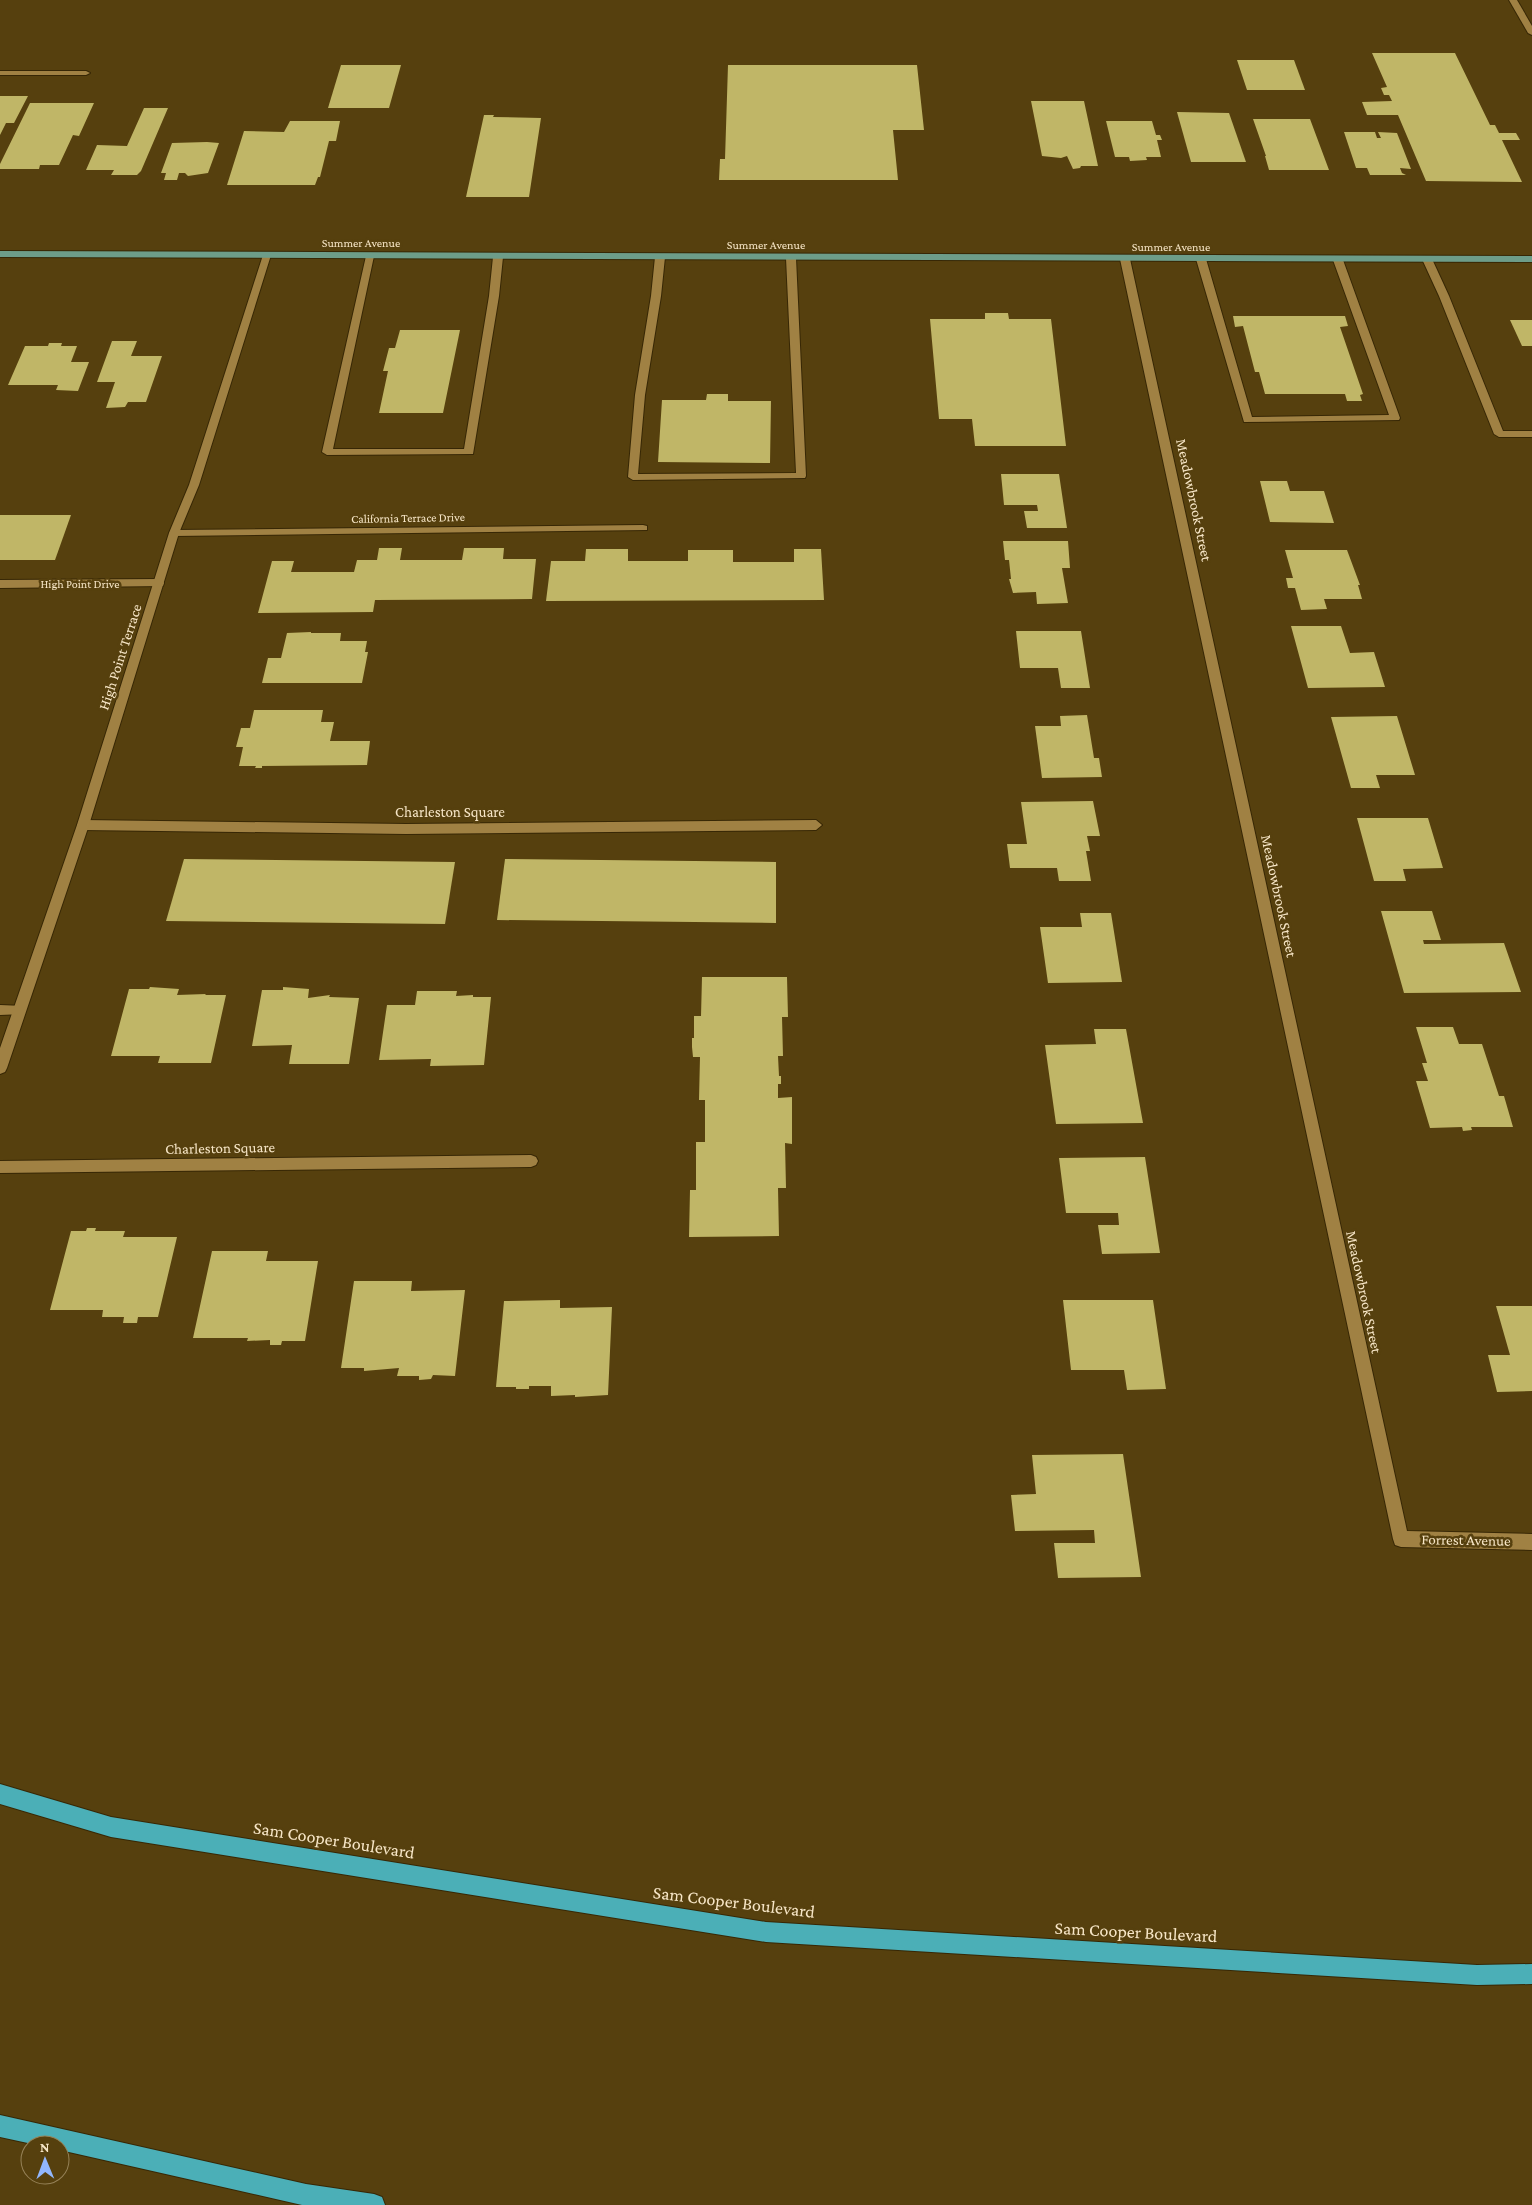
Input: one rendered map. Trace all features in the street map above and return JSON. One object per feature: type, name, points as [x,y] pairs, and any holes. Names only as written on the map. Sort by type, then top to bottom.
[{"type":"highway","name":"Sam Cooper Boulevard","points":[[0,1794],[111,1827],[766,1932],[1477,1975],[1532,1974]]},
{"type":"highway","points":[[0,2126],[297,2192],[374,2205]]},
{"type":"main road","name":"Summer Avenue","points":[[0,254],[1202,260],[1532,259]]},
{"type":"street","points":[[1513,0],[1532,33]]},
{"type":"street","points":[[0,73],[86,74]]},
{"type":"street","name":"High Point Terrace","points":[[0,1068],[83,825],[174,533],[194,485],[267,255]]},
{"type":"street","points":[[370,256],[327,452],[469,452],[494,296],[498,257]]},
{"type":"street","points":[[660,257],[656,296],[640,396],[633,478],[801,476],[791,258]]},
{"type":"street","name":"Meadowbrook Street","points":[[1125,259],[1401,1539]]},
{"type":"street","points":[[1426,259],[1444,296],[1499,434],[1532,434]]},
{"type":"street","points":[[1202,260],[1248,420],[1396,418],[1338,260]]},
{"type":"street","name":"California Terrace Drive","points":[[174,533],[643,528]]},
{"type":"street","name":"High Point Drive","points":[[0,584],[159,584]]},
{"type":"street","name":"Charleston Square","points":[[83,825],[406,830],[816,825]]},
{"type":"street","points":[[0,1010],[19,1010]]},
{"type":"street","name":"Charleston Square","points":[[0,1167],[531,1161]]},
{"type":"street","name":"Forrest Avenue","points":[[1401,1539],[1532,1542]]},
{"type":"building","points":[[1372,53],[1455,53],[1490,125],[1495,125],[1499,133],[1516,133],[1520,140],[1502,140],[1522,182],[1426,181],[1398,115],[1367,115],[1362,102],[1392,101],[1389,95],[1384,95],[1381,88],[1387,87]]},
{"type":"building","points":[[1237,60],[1294,60],[1305,90],[1247,90]]},
{"type":"building","points":[[341,65],[401,65],[389,108],[328,108]]},
{"type":"building","points":[[728,65],[917,65],[924,130],[893,130],[898,180],[719,180],[720,159],[725,159]]},
{"type":"building","points":[[0,96],[28,96],[14,123],[6,123],[0,135]]},
{"type":"building","points":[[1031,101],[1084,101],[1098,166],[1081,166],[1080,168],[1073,169],[1067,156],[1061,158],[1042,156]]},
{"type":"building","points":[[30,103],[94,103],[79,136],[73,135],[59,165],[40,165],[39,169],[0,169],[0,164]]},
{"type":"building","points":[[144,108],[168,108],[141,171],[137,175],[111,175],[114,170],[86,170],[97,145],[127,146]]},
{"type":"building","points":[[1177,112],[1229,113],[1246,162],[1191,162]]},
{"type":"building","points":[[484,115],[494,115],[493,117],[541,118],[529,197],[466,197]]},
{"type":"building","points":[[1253,119],[1310,119],[1329,170],[1269,170]]},
{"type":"building","points":[[290,121],[340,121],[336,141],[329,141],[320,177],[318,177],[315,185],[227,185],[244,131],[284,132]]},
{"type":"building","points":[[1106,121],[1152,121],[1156,135],[1160,135],[1162,140],[1157,140],[1161,157],[1146,157],[1147,160],[1130,161],[1129,157],[1115,157]]},
{"type":"building","points":[[1344,132],[1375,132],[1377,138],[1381,138],[1378,132],[1397,133],[1411,169],[1400,168],[1402,173],[1406,175],[1370,175],[1367,168],[1356,168]]},
{"type":"building","points":[[172,143],[219,143],[208,173],[188,176],[185,173],[179,173],[177,180],[164,180],[166,173],[161,173]]},
{"type":"building","points":[[985,313],[1008,313],[1009,319],[1051,319],[1066,446],[975,446],[972,419],[939,419],[930,319],[985,319]]},
{"type":"building","points":[[1233,316],[1345,316],[1348,326],[1340,327],[1363,394],[1360,395],[1362,401],[1347,401],[1345,394],[1265,394],[1259,372],[1255,372],[1243,326],[1235,327]]},
{"type":"building","points":[[1510,320],[1532,320],[1532,346],[1522,346]]},
{"type":"building","points":[[400,330],[460,330],[443,413],[379,413],[388,371],[383,371],[389,348],[395,348]]},
{"type":"building","points":[[112,341],[137,341],[131,356],[162,356],[146,402],[128,402],[125,407],[106,408],[115,382],[97,382]]},
{"type":"building","points":[[49,343],[62,343],[61,346],[77,346],[71,362],[89,362],[78,391],[56,390],[58,385],[8,385],[25,346],[48,346]]},
{"type":"building","points":[[707,394],[728,394],[728,401],[771,401],[770,463],[658,462],[662,400],[706,400]]},
{"type":"building","points":[[1001,474],[1059,474],[1067,528],[1027,528],[1024,511],[1038,511],[1037,505],[1004,505]]},
{"type":"building","points":[[1260,481],[1287,481],[1290,491],[1324,491],[1334,523],[1270,522]]},
{"type":"building","points":[[0,515],[71,515],[55,560],[0,560]]},
{"type":"building","points":[[1003,541],[1068,541],[1070,568],[1062,568],[1068,603],[1037,604],[1036,592],[1013,593],[1009,579],[1011,579],[1009,560],[1005,560]]},
{"type":"building","points":[[379,548],[402,548],[400,560],[462,560],[464,548],[504,548],[503,559],[536,559],[532,599],[375,600],[373,612],[258,613],[272,561],[294,561],[291,572],[354,572],[357,560],[377,560]]},
{"type":"building","points":[[586,549],[628,549],[628,561],[688,561],[688,550],[733,550],[733,562],[794,562],[794,549],[821,549],[824,600],[546,601],[551,561],[585,561]]},
{"type":"building","points":[[1285,550],[1347,550],[1360,585],[1358,585],[1362,599],[1324,599],[1327,609],[1301,610],[1295,588],[1288,588],[1286,578],[1293,578]]},
{"type":"building","points":[[1291,626],[1341,626],[1350,653],[1374,652],[1385,687],[1308,688]]},
{"type":"building","points":[[1016,631],[1081,631],[1090,688],[1061,688],[1058,668],[1020,668]]},
{"type":"building","points":[[287,633],[341,633],[340,641],[367,641],[365,652],[368,652],[362,683],[262,683],[268,658],[281,658]]},
{"type":"building","points":[[254,710],[323,710],[321,722],[334,722],[330,741],[370,741],[367,765],[262,766],[262,768],[239,766],[243,747],[236,747],[241,728],[250,728]]},
{"type":"building","points":[[1087,715],[1094,758],[1099,758],[1102,777],[1042,778],[1035,726],[1061,726],[1060,716]]},
{"type":"building","points":[[1397,716],[1415,775],[1376,775],[1380,788],[1351,788],[1331,717]]},
{"type":"building","points":[[1093,801],[1100,836],[1087,836],[1090,851],[1086,851],[1091,881],[1059,881],[1057,868],[1010,868],[1007,844],[1027,844],[1021,802]]},
{"type":"building","points":[[1357,818],[1428,818],[1443,868],[1403,869],[1406,881],[1374,881]]},
{"type":"building","points":[[184,859],[455,862],[445,924],[166,921]]},
{"type":"building","points":[[505,859],[776,862],[776,923],[497,920]]},
{"type":"building","points":[[1381,911],[1432,911],[1441,940],[1423,940],[1424,944],[1504,943],[1521,992],[1404,993]]},
{"type":"building","points":[[1080,913],[1111,913],[1122,982],[1048,983],[1040,927],[1082,927]]},
{"type":"building","points":[[702,977],[787,977],[788,1017],[782,1017],[783,1056],[778,1056],[781,1084],[778,1084],[778,1098],[792,1097],[792,1144],[785,1143],[786,1188],[778,1188],[779,1236],[689,1237],[690,1190],[696,1190],[696,1142],[705,1142],[705,1100],[699,1100],[700,1057],[693,1057],[692,1047],[694,1016],[701,1016]]},
{"type":"building","points":[[150,987],[179,989],[177,995],[226,995],[211,1063],[158,1063],[160,1056],[111,1056],[129,989],[149,989]]},
{"type":"building","points":[[283,987],[309,989],[308,998],[330,995],[329,997],[359,998],[349,1064],[289,1064],[292,1045],[252,1046],[262,990],[283,990]]},
{"type":"building","points":[[417,991],[457,991],[456,996],[491,997],[484,1065],[430,1066],[431,1059],[379,1060],[387,1005],[415,1005]]},
{"type":"building","points":[[1416,1027],[1453,1027],[1459,1044],[1482,1044],[1499,1096],[1504,1096],[1513,1127],[1471,1127],[1472,1130],[1463,1131],[1462,1127],[1430,1128],[1416,1081],[1428,1081],[1422,1063],[1427,1063]]},
{"type":"building","points":[[1094,1029],[1126,1029],[1143,1123],[1056,1124],[1045,1045],[1096,1044]]},
{"type":"building","points":[[1145,1157],[1160,1253],[1102,1254],[1098,1225],[1119,1225],[1118,1213],[1066,1213],[1059,1158]]},
{"type":"building","points":[[87,1228],[96,1228],[95,1231],[125,1231],[123,1237],[177,1237],[158,1317],[138,1317],[137,1323],[123,1323],[124,1317],[102,1317],[103,1310],[50,1310],[71,1231],[86,1231]]},
{"type":"building","points":[[212,1251],[268,1251],[266,1261],[318,1261],[305,1341],[282,1341],[281,1345],[270,1345],[270,1340],[247,1341],[248,1338],[193,1338]]},
{"type":"building","points":[[354,1281],[412,1281],[411,1291],[465,1290],[455,1376],[433,1375],[431,1379],[419,1380],[419,1376],[397,1376],[399,1368],[364,1371],[364,1368],[341,1368]]},
{"type":"building","points":[[560,1300],[560,1308],[612,1307],[608,1395],[551,1396],[551,1386],[529,1386],[529,1389],[496,1387],[504,1301]]},
{"type":"building","points":[[1063,1300],[1153,1300],[1166,1389],[1127,1390],[1124,1370],[1071,1370]]},
{"type":"building","points":[[1496,1306],[1532,1306],[1532,1391],[1497,1392],[1488,1355],[1510,1355]]},
{"type":"building","points":[[1123,1454],[1141,1577],[1058,1578],[1054,1543],[1095,1543],[1094,1530],[1015,1531],[1011,1495],[1036,1494],[1032,1455]]}]
